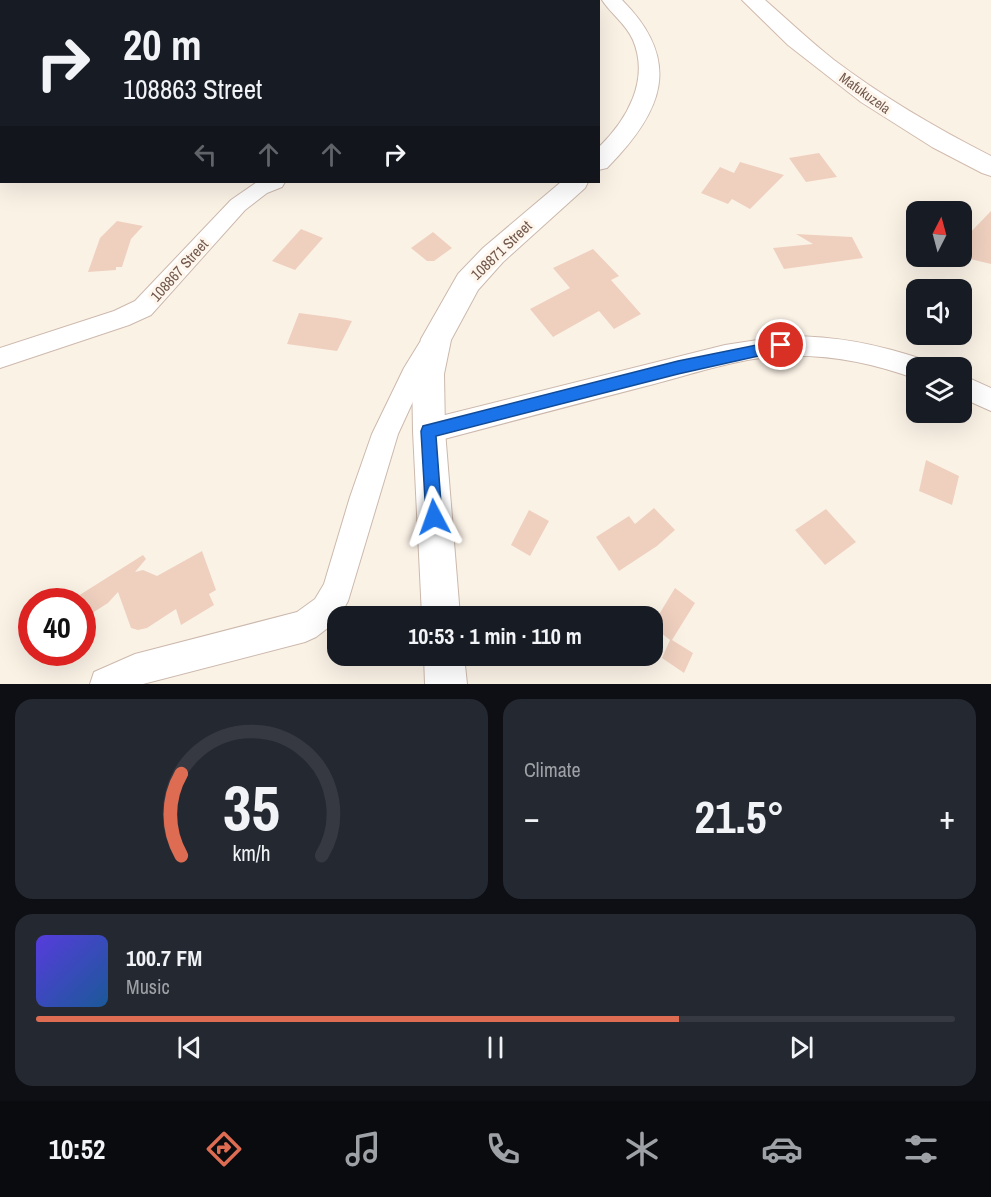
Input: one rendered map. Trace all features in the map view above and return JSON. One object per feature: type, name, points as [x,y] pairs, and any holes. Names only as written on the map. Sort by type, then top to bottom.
[{"type":"main road","name":"Mafukuzela","points":[[752,0],[801,45],[862,93],[912,125],[991,167]]},
{"type":"street","points":[[600,160],[612,150],[638,116],[646,100],[649,79],[644,42],[631,20],[611,0]]},
{"type":"street","name":"108867 Street","points":[[0,358],[121,318],[143,308],[238,205],[260,188],[272,183]]},
{"type":"street","name":"108871 Street","points":[[440,606],[429,431],[428,374],[436,339],[468,282],[493,255],[575,183]]},
{"type":"street","points":[[106,684],[135,670],[305,626],[326,610],[337,590],[400,397],[412,374],[436,339]]},
{"type":"street","points":[[429,431],[577,392],[781,345],[841,347],[887,357],[906,364]]},
{"type":"street","points":[[972,391],[991,400]]},
{"type":"street","points":[[445,666],[446,684]]},
{"type":"building","points":[[819,153],[837,177],[806,182],[789,158]]},
{"type":"building","points":[[740,162],[784,175],[750,209],[732,199],[728,204],[701,193],[720,167],[734,173]]},
{"type":"building","points":[[991,211],[991,264],[972,259],[972,231]]},
{"type":"building","points":[[117,221],[143,226],[131,239],[122,267],[116,267],[116,270],[88,272],[100,238]]},
{"type":"building","points":[[301,229],[323,238],[295,270],[272,261]]},
{"type":"building","points":[[433,232],[452,248],[434,261],[427,261],[411,248]]},
{"type":"building","points":[[796,234],[852,237],[863,258],[784,269],[773,248],[813,244]]},
{"type":"building","points":[[593,249],[619,276],[611,280],[641,314],[614,329],[599,311],[553,337],[530,309],[570,288],[553,268]]},
{"type":"building","points":[[299,313],[352,321],[337,351],[287,344]]},
{"type":"building","points":[[926,460],[959,476],[952,505],[919,491]]},
{"type":"building","points":[[654,508],[675,530],[657,546],[619,571],[596,537],[629,516],[635,524]]},
{"type":"building","points":[[826,509],[856,542],[825,565],[795,530]]},
{"type":"building","points":[[529,510],[549,521],[530,556],[511,545]]},
{"type":"building","points":[[202,551],[216,590],[209,594],[214,605],[181,625],[176,609],[147,628],[138,630],[131,628],[118,592],[108,603],[96,611],[96,588],[91,588],[143,555],[146,559],[135,572],[143,570],[157,576]]},
{"type":"building","points":[[675,588],[695,603],[672,640],[693,653],[684,673],[663,659],[670,640],[663,635],[663,608]]},
{"type":"route","points":[[434,517],[429,431],[565,395],[781,345]]}]
